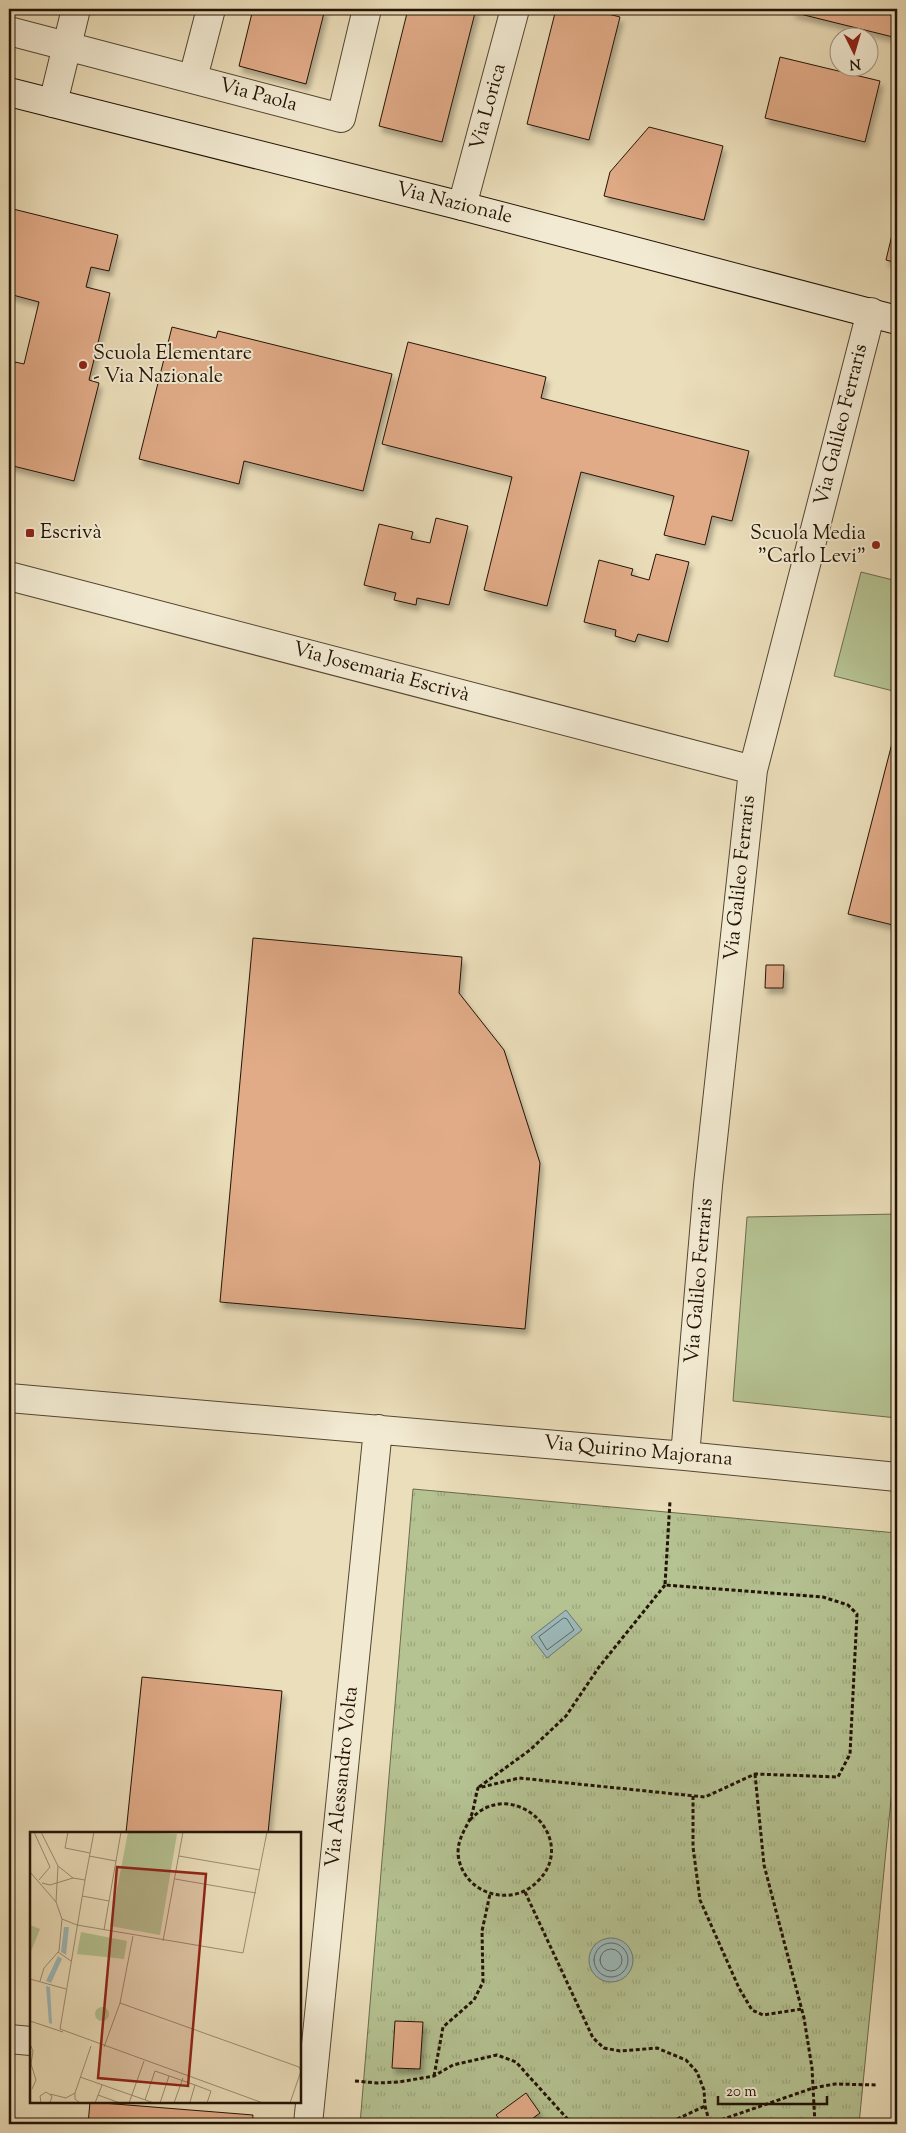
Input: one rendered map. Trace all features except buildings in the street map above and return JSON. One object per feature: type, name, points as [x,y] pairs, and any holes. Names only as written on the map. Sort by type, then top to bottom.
[{"type":"street","points":[[53,103],[76,9]]},
{"type":"street","points":[[194,78],[211,9]]},
{"type":"street","name":"Via Paola","points":[[9,31],[194,78],[340,118],[367,9]]},
{"type":"street","name":"Via Lorica","points":[[462,206],[516,9]]},
{"type":"street","name":"Via Nazionale","points":[[9,92],[462,206],[897,320]]},
{"type":"street","name":"Via Galileo Ferraris","points":[[685,1456],[708,1185],[753,770],[871,312]]},
{"type":"street","name":"Via Josemaria Escrivà","points":[[9,576],[753,770]]},
{"type":"street","name":"Via Quirino Majorana","points":[[9,1398],[685,1456],[897,1477]]},
{"type":"street","name":"Via Alessandro Volta","points":[[308,2124],[307,2064],[378,1429]]},
{"type":"street","points":[[9,2039],[30,2041]]},
{"type":"path","points":[[470,1820],[479,1811],[504,1804],[529,1810],[546,1828],[551,1843],[548,1868],[541,1879],[525,1892],[508,1896],[490,1894],[474,1885],[463,1871],[460,1859],[460,1840],[470,1820],[478,1788],[530,1750],[566,1716],[599,1667],[665,1585],[670,1500]]},
{"type":"path","points":[[478,1788],[519,1778],[705,1798],[726,1786],[755,1774],[838,1777],[850,1754],[857,1614],[848,1605],[824,1597],[665,1585]]},
{"type":"path","points":[[755,1774],[764,1865],[802,2009],[812,2068],[815,2124]]},
{"type":"path","points":[[693,1796],[693,1847],[700,1900],[739,1988],[752,2010],[763,2015],[802,2009]]},
{"type":"path","points":[[525,1892],[593,2038],[604,2048],[620,2051],[657,2048],[686,2060],[697,2072],[704,2090],[709,2124],[813,2088],[835,2084],[878,2085]]},
{"type":"path","points":[[434,2076],[443,2027],[474,2000],[483,1982],[482,1931],[490,1894]]},
{"type":"path","points":[[355,2081],[399,2082],[434,2076],[452,2065],[497,2055],[516,2062],[572,2124]]},
{"type":"path","points":[[645,2124],[675,2120],[705,2106]]},
{"type":"green space","points":[[861,572],[897,581],[897,692],[834,676]]},
{"type":"green space","points":[[897,1214],[897,1418],[733,1401],[747,1217]]},
{"type":"green space","points":[[413,1489],[897,1533],[897,1739],[859,2124],[360,2124]]},
{"type":"water","points":[[566,1610],[582,1630],[547,1658],[531,1637]]},
{"type":"water","points":[[615,1938],[627,1944],[632,1952],[632,1968],[627,1976],[619,1981],[607,1982],[595,1976],[590,1968],[589,1956],[595,1944],[603,1939]]},
{"type":"place","name":"Scuola Elementare - Via Nazionale","points":[[83,365]]},
{"type":"place","name":"Escrivà","points":[[30,533]]},
{"type":"place","name":"Scuola Media \"Carlo Levi\"","points":[[876,545]]}]
